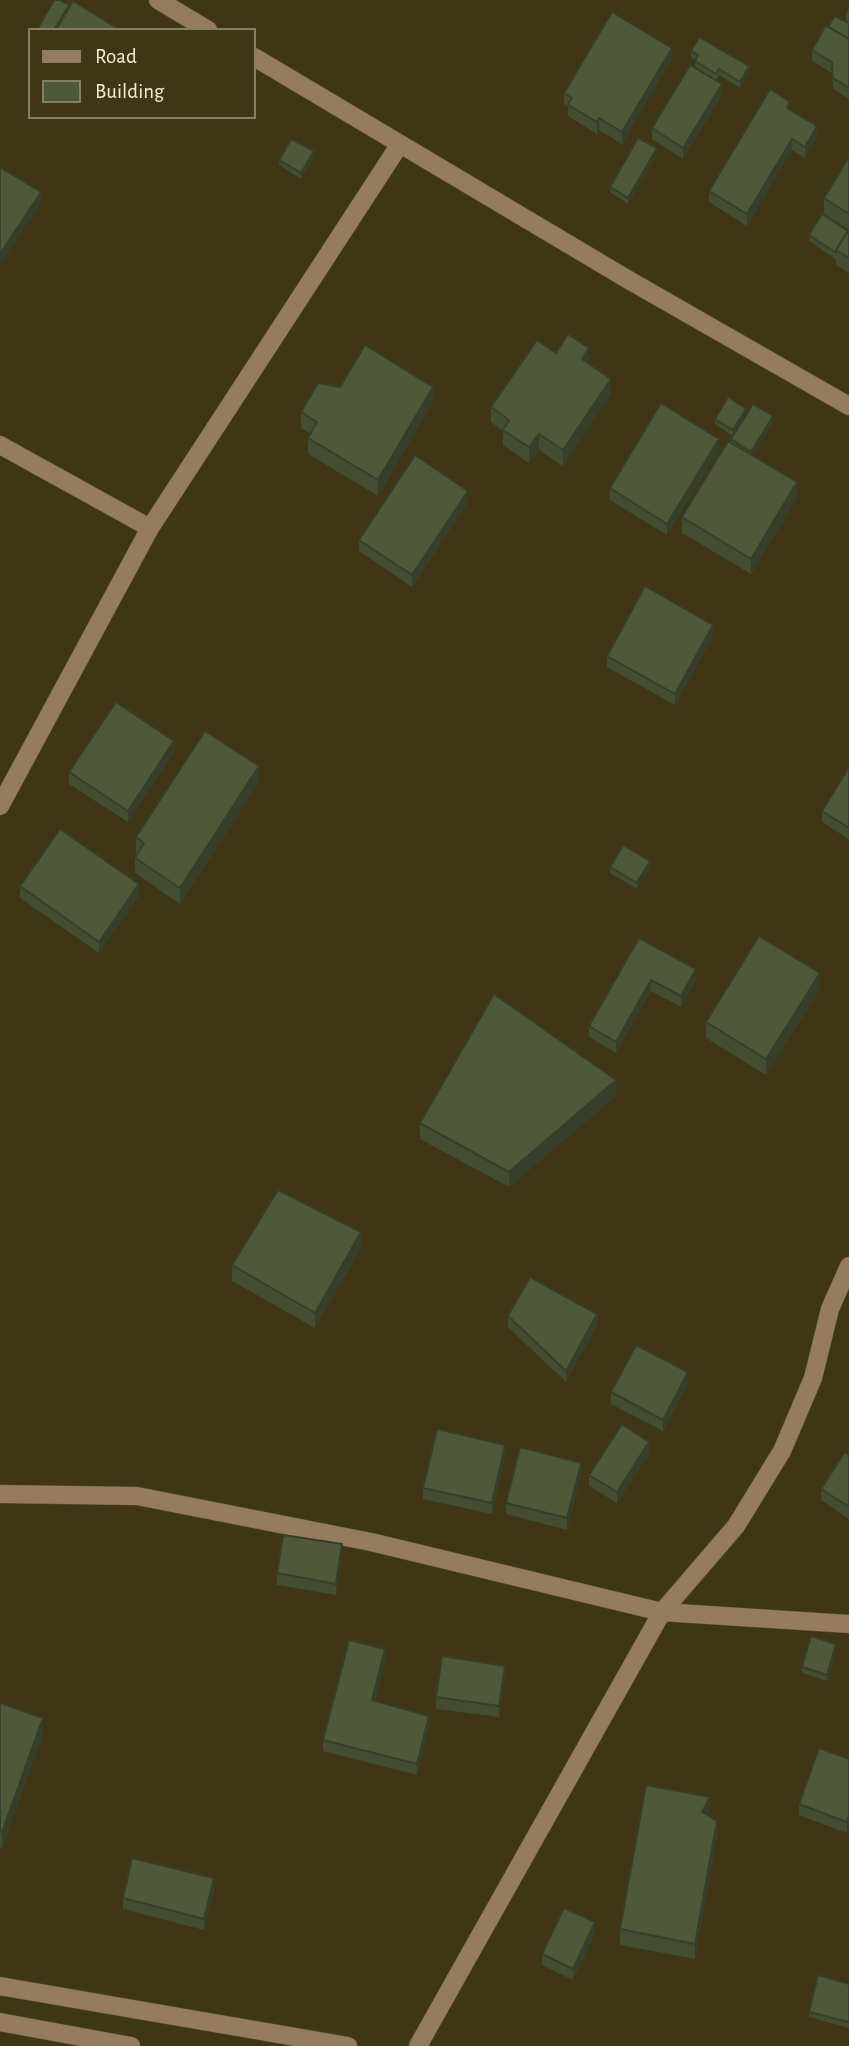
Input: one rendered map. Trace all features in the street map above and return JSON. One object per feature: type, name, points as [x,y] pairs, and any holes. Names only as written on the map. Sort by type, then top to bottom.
[{"type":"street","points":[[158,0],[205,28]]},
{"type":"street","points":[[256,58],[849,405]]},
{"type":"street","points":[[0,806],[150,528],[400,144]]},
{"type":"street","points":[[0,444],[150,528]]},
{"type":"street","points":[[418,2046],[662,1612],[736,1526],[782,1451],[813,1378],[830,1309],[849,1266]]},
{"type":"street","points":[[0,1494],[137,1496],[371,1542],[662,1612],[849,1624]]},
{"type":"street","points":[[0,1986],[348,2046]]},
{"type":"street","points":[[0,2022],[131,2046]]},
{"type":"building","points":[[54,0],[69,5],[55,28],[38,28]]},
{"type":"building","points":[[73,1],[117,28],[57,28]]},
{"type":"building","points":[[612,12],[672,48],[622,132],[599,118],[597,122],[568,105],[572,98],[564,93]]},
{"type":"building","points":[[835,16],[849,23],[849,39],[828,27]]},
{"type":"building","points":[[826,25],[849,39],[849,88],[833,78],[832,62],[812,50]]},
{"type":"building","points":[[699,37],[749,66],[740,82],[719,69],[716,74],[695,61],[698,55],[691,51]]},
{"type":"building","points":[[690,65],[722,84],[683,148],[652,128]]},
{"type":"building","points":[[770,89],[790,102],[787,108],[817,126],[805,147],[792,139],[747,214],[709,191]]},
{"type":"building","points":[[638,138],[657,148],[628,198],[610,187]]},
{"type":"building","points":[[291,139],[314,151],[301,173],[279,160]]},
{"type":"building","points":[[849,157],[849,214],[824,198]]},
{"type":"building","points":[[0,167],[41,192],[0,254]]},
{"type":"building","points":[[822,214],[848,231],[836,253],[809,235]]},
{"type":"building","points":[[849,229],[849,258],[836,250]]},
{"type":"building","points":[[568,334],[589,348],[582,359],[611,379],[563,450],[539,434],[529,447],[503,430],[509,420],[491,407],[537,340],[556,353]]},
{"type":"building","points":[[365,345],[433,387],[378,480],[308,438],[317,422],[301,412],[318,383],[340,387]]},
{"type":"building","points":[[728,397],[746,409],[733,430],[715,419]]},
{"type":"building","points":[[661,403],[719,439],[667,524],[610,488]]},
{"type":"building","points":[[753,404],[773,416],[751,452],[731,439]]},
{"type":"building","points":[[728,441],[797,482],[751,559],[682,517]]},
{"type":"building","points":[[415,455],[468,491],[412,575],[359,540]]},
{"type":"building","points":[[645,586],[713,625],[675,694],[607,656]]},
{"type":"building","points":[[116,702],[174,741],[128,811],[69,772]]},
{"type":"building","points":[[205,731],[259,766],[180,888],[135,858],[144,843],[136,837]]},
{"type":"building","points":[[849,767],[849,828],[822,811]]},
{"type":"building","points":[[60,829],[139,884],[99,942],[20,886]]},
{"type":"building","points":[[623,845],[650,861],[637,883],[610,867]]},
{"type":"building","points":[[759,936],[820,973],[766,1059],[706,1022]]},
{"type":"building","points":[[639,938],[696,969],[681,996],[651,980],[616,1042],[589,1026]]},
{"type":"building","points":[[494,994],[616,1080],[509,1172],[420,1123]]},
{"type":"building","points":[[278,1190],[361,1232],[315,1313],[232,1265]]},
{"type":"building","points":[[530,1277],[597,1314],[566,1371],[508,1316]]},
{"type":"building","points":[[636,1345],[688,1372],[663,1420],[611,1392]]},
{"type":"building","points":[[622,1424],[649,1442],[617,1492],[589,1475]]},
{"type":"building","points":[[437,1429],[505,1445],[492,1503],[423,1488]]},
{"type":"building","points":[[520,1447],[581,1463],[567,1518],[506,1503]]},
{"type":"building","points":[[845,1452],[849,1455],[849,1507],[821,1489]]},
{"type":"building","points":[[283,1535],[342,1544],[336,1584],[277,1573]]},
{"type":"building","points":[[811,1636],[836,1644],[827,1675],[802,1667]]},
{"type":"building","points":[[349,1640],[385,1649],[372,1700],[429,1716],[417,1764],[323,1740]]},
{"type":"building","points":[[442,1656],[505,1666],[499,1706],[436,1697]]},
{"type":"building","points":[[0,1703],[43,1718],[2,1832],[0,1832]]},
{"type":"building","points":[[819,1748],[849,1759],[847,1822],[799,1804]]},
{"type":"building","points":[[646,1785],[710,1797],[702,1812],[717,1821],[695,1944],[620,1929]]},
{"type":"building","points":[[132,1858],[214,1878],[204,1919],[123,1898]]},
{"type":"building","points":[[564,1908],[595,1922],[573,1969],[542,1954]]},
{"type":"building","points":[[818,1975],[849,1984],[849,2022],[809,2012]]}]
